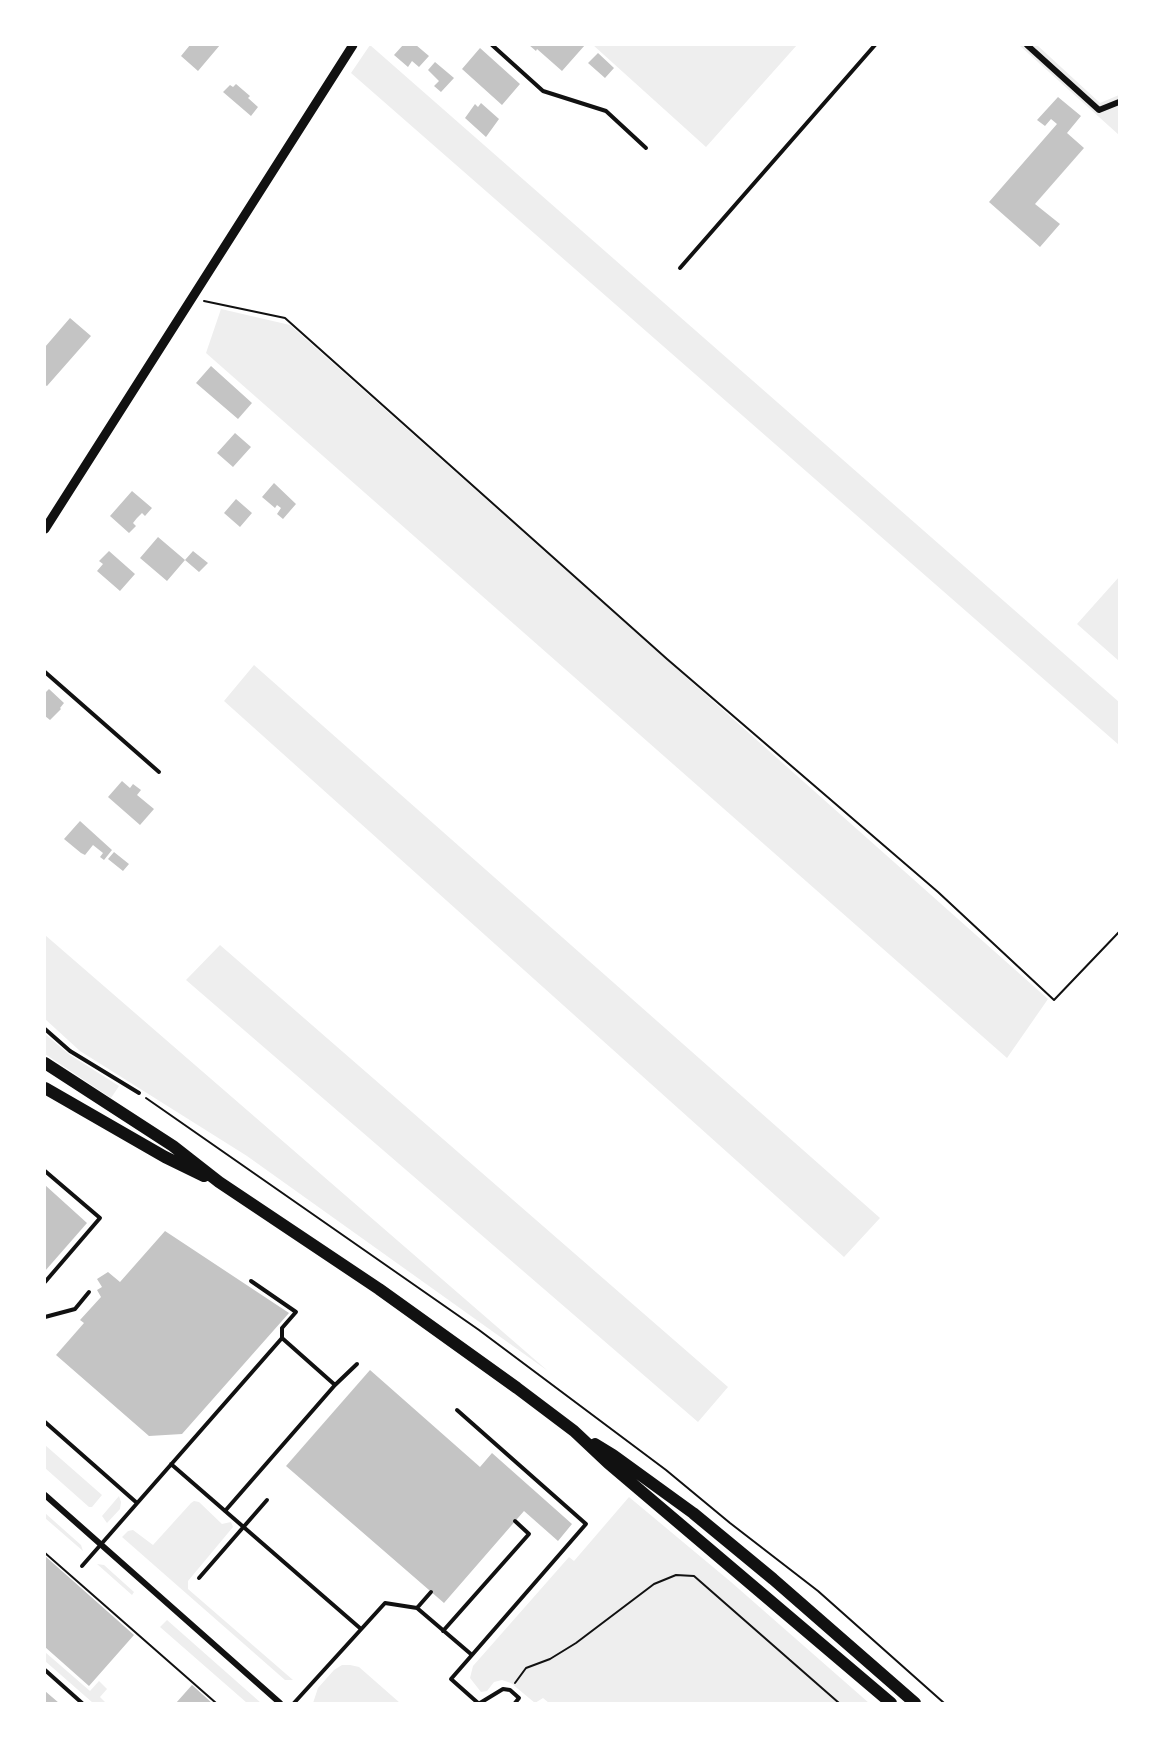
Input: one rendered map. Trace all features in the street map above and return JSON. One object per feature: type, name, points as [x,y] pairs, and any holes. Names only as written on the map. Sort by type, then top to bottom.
[{"type":"main road","points":[[45,1063],[173,1146],[219,1182],[397,1301],[574,1431],[613,1455],[693,1513],[773,1579],[915,1703]]},
{"type":"main road","points":[[45,1088],[181,1166],[219,1182]]},
{"type":"main road","points":[[574,1431],[608,1463],[891,1703]]},
{"type":"street","points":[[45,529],[353,45]]},
{"type":"street","points":[[1027,45],[1099,110],[1119,102]]},
{"type":"street","points":[[45,1496],[280,1703]]},
{"type":"lane","points":[[492,45],[543,91],[606,111],[646,148]]},
{"type":"lane","points":[[680,268],[875,45]]},
{"type":"lane","points":[[45,672],[159,772]]},
{"type":"lane","points":[[45,1029],[70,1051],[139,1093]]},
{"type":"lane","points":[[45,1171],[100,1218],[45,1281]]},
{"type":"lane","points":[[82,1566],[282,1338],[282,1328],[296,1312],[251,1281]]},
{"type":"lane","points":[[45,1317],[75,1309],[89,1292]]},
{"type":"lane","points":[[282,1338],[335,1385]]},
{"type":"lane","points":[[225,1511],[335,1385],[357,1364]]},
{"type":"lane","points":[[457,1410],[586,1524],[451,1679],[479,1703],[503,1689],[510,1690],[519,1698],[515,1703]]},
{"type":"lane","points":[[45,1422],[137,1503]]},
{"type":"lane","points":[[171,1464],[361,1629]]},
{"type":"lane","points":[[200,1578],[267,1500]]},
{"type":"lane","points":[[443,1631],[530,1534],[515,1521]]},
{"type":"lane","points":[[417,1608],[431,1592]]},
{"type":"lane","points":[[294,1703],[385,1603],[417,1608],[472,1655]]},
{"type":"lane","points":[[45,1670],[82,1703]]},
{"type":"path","points":[[192,298],[285,318],[667,659],[939,892],[1054,1000],[1119,932]]},
{"type":"path","points":[[139,1093],[478,1330],[666,1470],[818,1591],[944,1703]]},
{"type":"path","points":[[45,1553],[216,1703]]},
{"type":"path","points":[[510,1690],[526,1668],[550,1659],[654,1584],[676,1575],[694,1576],[839,1703]]},
{"type":"shaded area","points":[[370,45],[1119,702],[1119,745],[351,73]]},
{"type":"shaded area","points":[[593,45],[797,45],[706,147]]},
{"type":"shaded area","points":[[1019,45],[1037,45],[1100,103],[1119,95],[1119,135]]},
{"type":"shaded area","points":[[221,309],[290,325],[1048,999],[1007,1058],[206,353]]},
{"type":"shaded area","points":[[1119,577],[1119,661],[1077,624]]},
{"type":"shaded area","points":[[254,665],[880,1218],[844,1257],[224,701]]},
{"type":"shaded area","points":[[45,935],[548,1371],[247,1156],[80,1051],[45,1019]]},
{"type":"shaded area","points":[[220,945],[728,1387],[698,1422],[186,980]]},
{"type":"shaded area","points":[[45,1034],[70,1055],[119,1086],[111,1098],[45,1054]]},
{"type":"shaded area","points":[[45,1445],[102,1495],[92,1507],[89,1507],[45,1468]]},
{"type":"shaded area","points":[[119,1496],[120,1509],[107,1523],[102,1516]]},
{"type":"shaded area","points":[[629,1497],[731,1582],[869,1703],[549,1703],[543,1698],[535,1703],[511,1683],[502,1680],[494,1682],[487,1691],[481,1692],[470,1678],[473,1666],[569,1557],[574,1561]]},
{"type":"shaded area","points":[[194,1501],[199,1502],[222,1524],[231,1522],[233,1527],[188,1581],[188,1589],[293,1680],[285,1680],[122,1537],[128,1531],[133,1530],[153,1545]]},
{"type":"shaded area","points":[[45,1513],[81,1545],[83,1551],[45,1518]]},
{"type":"shaded area","points":[[97,1564],[104,1565],[134,1592],[132,1595]]},
{"type":"shaded area","points":[[167,1620],[261,1703],[247,1703],[160,1627]]},
{"type":"shaded area","points":[[45,1652],[90,1691],[99,1681],[107,1689],[100,1697],[106,1703],[93,1703],[45,1661]]},
{"type":"shaded area","points":[[342,1665],[359,1667],[400,1703],[313,1703],[318,1688],[334,1670]]},
{"type":"building","points":[[190,45],[220,45],[198,71],[181,56]]},
{"type":"building","points":[[403,45],[416,45],[429,56],[419,67],[412,61],[408,67],[394,55]]},
{"type":"building","points":[[529,45],[585,45],[562,71],[537,49],[536,51]]},
{"type":"building","points":[[480,48],[520,84],[502,105],[462,69]]},
{"type":"building","points":[[598,53],[614,68],[605,78],[588,63]]},
{"type":"building","points":[[435,62],[454,78],[441,92],[434,86],[439,81],[428,70]]},
{"type":"building","points":[[236,84],[250,96],[248,98],[258,107],[251,116],[223,92],[230,85],[233,87]]},
{"type":"building","points":[[1058,97],[1081,116],[1067,133],[1084,148],[1035,204],[1060,224],[1040,247],[989,202],[1057,124],[1051,119],[1045,126],[1037,120]]},
{"type":"building","points":[[481,103],[499,119],[486,137],[465,118],[475,104],[478,107]]},
{"type":"building","points":[[70,318],[91,336],[47,386],[45,385],[45,347]]},
{"type":"building","points":[[211,366],[252,403],[238,419],[196,383]]},
{"type":"building","points":[[235,433],[251,447],[233,467],[217,453]]},
{"type":"building","points":[[274,483],[296,504],[283,519],[277,514],[281,508],[277,505],[275,508],[262,497]]},
{"type":"building","points":[[132,491],[152,508],[145,516],[142,513],[137,518],[133,523],[136,526],[129,533],[110,516]]},
{"type":"building","points":[[236,499],[252,513],[240,527],[224,513]]},
{"type":"building","points":[[158,537],[185,560],[167,581],[140,558]]},
{"type":"building","points":[[109,551],[135,574],[120,591],[97,571],[103,564],[99,561]]},
{"type":"building","points":[[193,551],[208,563],[199,572],[185,560]]},
{"type":"building","points":[[49,689],[64,703],[50,720],[45,716],[45,693]]},
{"type":"building","points":[[122,781],[130,788],[133,784],[141,790],[137,795],[154,809],[140,825],[108,797]]},
{"type":"building","points":[[80,821],[112,850],[104,860],[100,857],[103,853],[93,845],[85,855],[64,839]]},
{"type":"building","points":[[114,852],[129,864],[123,871],[108,859]]},
{"type":"building","points":[[45,1185],[87,1223],[45,1271]]},
{"type":"building","points":[[165,1231],[289,1313],[182,1434],[149,1436],[56,1355],[84,1323],[80,1320],[101,1297],[97,1290],[102,1287],[97,1279],[108,1272],[120,1282]]},
{"type":"building","points":[[370,1370],[480,1467],[492,1453],[572,1524],[558,1541],[524,1511],[444,1603],[286,1466]]},
{"type":"building","points":[[45,1556],[134,1635],[89,1686],[45,1647]]},
{"type":"building","points":[[192,1685],[212,1703],[176,1703]]},
{"type":"building","points":[[45,1691],[59,1703],[45,1703]]}]
